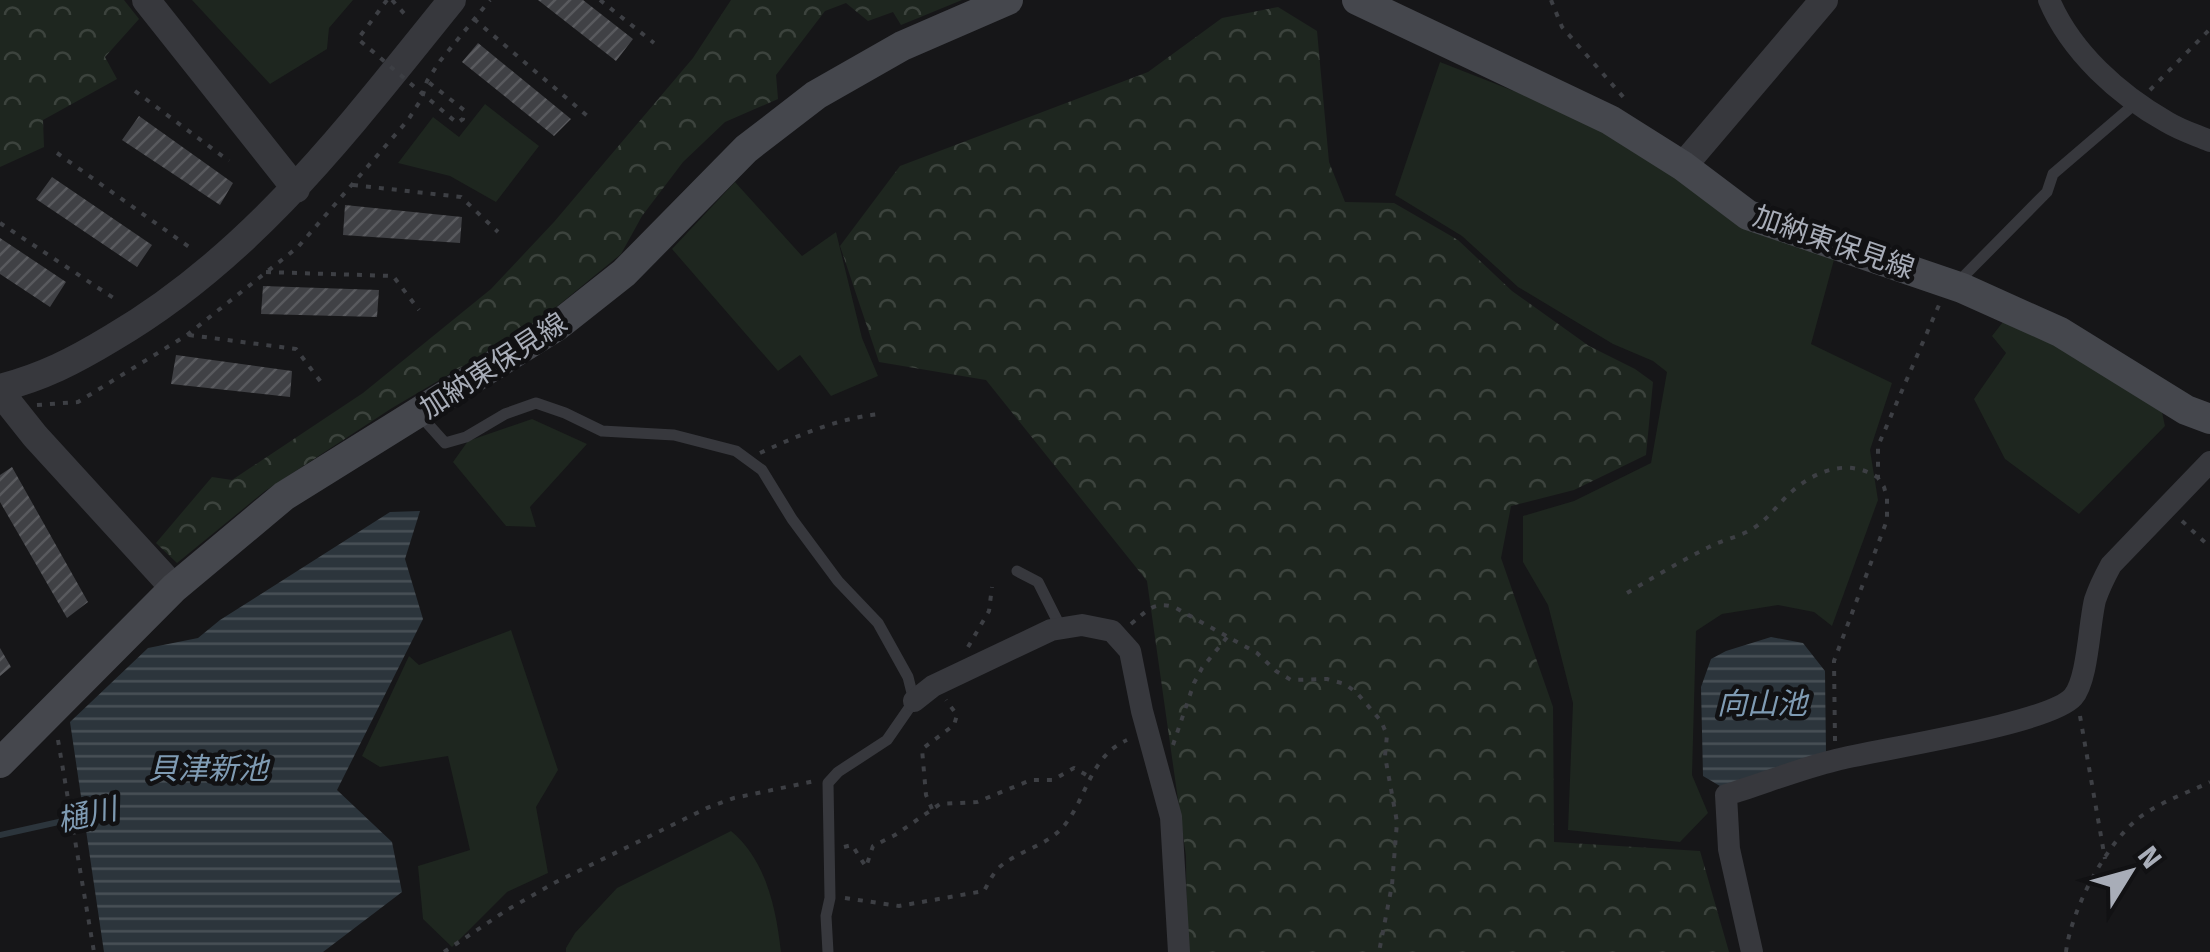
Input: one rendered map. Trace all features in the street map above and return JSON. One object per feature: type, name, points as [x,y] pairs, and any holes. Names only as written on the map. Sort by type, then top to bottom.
[{"type":"main road","name":"加納東保見線","points":[[0,764],[174,588],[284,496],[557,326],[624,273],[746,149],[816,95],[902,46],[1008,0]]},
{"type":"main road","name":"加納東保見線","points":[[1357,0],[1610,120],[1683,166],[1748,214],[1955,285],[2060,332],[2186,410],[2210,418]]},
{"type":"street","points":[[146,0],[296,189]]},
{"type":"street","points":[[174,588],[35,436],[0,390],[44,376],[142,320],[239,244],[296,189],[452,0]]},
{"type":"street","points":[[1683,166],[1824,0]]},
{"type":"street","points":[[2050,0],[2058,19],[2099,72],[2168,123],[2210,142]]},
{"type":"street","points":[[1752,952],[1729,849],[1726,796],[1835,760],[2022,719],[2072,698],[2081,682],[2096,599],[2105,575],[2210,462]]},
{"type":"street","points":[[933,688],[1051,630],[1082,624],[1112,631],[1130,652],[1171,818],[1178,952]]},
{"type":"lane","points":[[1955,285],[2047,192],[2053,174],[2138,102]]},
{"type":"lane","points":[[418,414],[445,442],[536,403],[602,431],[674,435],[736,452],[762,470],[838,581],[878,623],[908,677],[933,688],[888,740],[830,778],[828,952]]},
{"type":"lane","points":[[1017,571],[1038,582],[1061,628]]},
{"type":"path","points":[[412,22],[390,0],[358,40],[457,123],[463,119],[464,110],[427,81]]},
{"type":"path","points":[[600,0],[654,43]]},
{"type":"path","points":[[1551,0],[1562,27],[1630,106]]},
{"type":"path","points":[[474,19],[592,119]]},
{"type":"path","points":[[2138,102],[2210,29]]},
{"type":"path","points":[[135,91],[229,161]]},
{"type":"path","points":[[57,153],[192,249]]},
{"type":"path","points":[[352,185],[462,196],[498,232]]},
{"type":"path","points":[[0,222],[114,299]]},
{"type":"path","points":[[266,272],[393,276],[419,310]]},
{"type":"path","points":[[1835,760],[1834,661],[1887,520],[1887,498],[1878,478],[1878,446],[1955,285]]},
{"type":"path","points":[[187,335],[296,349],[324,386]]},
{"type":"path","points":[[750,462],[759,454],[824,426],[878,414]]},
{"type":"path","points":[[1626,593],[1711,545],[1750,530],[1770,516],[1787,496],[1826,470],[1853,467],[1878,478]]},
{"type":"path","points":[[2168,507],[2210,547]]},
{"type":"path","points":[[932,809],[926,795],[922,749],[954,725],[956,716],[933,688],[988,610],[992,588]]},
{"type":"path","points":[[1118,638],[1128,626],[1162,603],[1257,653],[1291,680],[1327,679],[1345,684],[1382,722],[1387,734],[1385,756],[1396,822],[1392,886],[1379,952]]},
{"type":"path","points":[[1160,778],[1194,683],[1228,636]]},
{"type":"path","points":[[2072,698],[2078,708],[2105,859]]},
{"type":"path","points":[[50,713],[55,722],[94,952]]},
{"type":"path","points":[[830,898],[899,906],[984,890],[1001,865],[1062,828],[1108,752],[1148,732]]},
{"type":"path","points":[[828,851],[852,846],[866,867],[873,846],[940,804],[977,802],[1031,780],[1053,780],[1074,768],[1090,777]]},
{"type":"path","points":[[444,952],[554,883],[707,808],[734,798],[830,778]]},
{"type":"path","points":[[2066,952],[2068,932],[2086,890],[2120,836],[2140,818],[2180,794],[2210,782]]},
{"type":"green space","points":[[0,0],[124,0],[139,19],[105,57],[117,79],[43,120],[44,147],[0,167]]},
{"type":"green space","points":[[192,0],[353,0],[329,28],[327,49],[270,84]]},
{"type":"green space","points":[[731,0],[962,0],[901,25],[893,12],[868,21],[846,3],[825,11],[776,75],[778,99],[725,122],[683,162],[642,216],[621,254],[538,322],[392,408],[265,491],[177,563],[156,543],[212,477],[232,480],[363,393],[491,289],[554,222],[693,58]]},
{"type":"green space","points":[[1278,7],[1317,31],[1329,162],[1345,202],[1394,203],[1458,240],[1512,291],[1589,346],[1653,382],[1646,455],[1574,490],[1511,506],[1501,558],[1553,707],[1554,842],[1700,851],[1729,952],[1187,952],[1186,856],[1147,581],[986,380],[879,362],[840,246],[900,166],[1148,72],[1222,18]]},
{"type":"green space","points":[[1440,62],[1606,127],[1835,256],[1811,344],[1892,383],[1870,450],[1878,500],[1832,626],[1814,612],[1778,605],[1722,614],[1696,631],[1692,775],[1708,813],[1680,842],[1568,830],[1573,703],[1548,605],[1523,562],[1523,516],[1574,501],[1651,463],[1667,372],[1518,287],[1462,236],[1395,195]]},
{"type":"green space","points":[[485,104],[539,146],[496,202],[450,176],[398,163],[433,117],[459,137]]},
{"type":"green space","points":[[735,182],[802,256],[836,232],[862,338],[878,376],[831,396],[800,355],[778,371],[672,249]]},
{"type":"green space","points":[[2006,318],[2070,349],[2162,412],[2165,426],[2079,514],[2005,459],[1974,399],[2006,353],[1992,336]]},
{"type":"green space","points":[[532,419],[587,444],[530,507],[536,527],[506,526],[453,462],[468,441]]},
{"type":"green space","points":[[511,630],[558,770],[536,807],[548,873],[507,892],[452,947],[423,919],[418,866],[470,850],[448,756],[380,767],[362,756],[409,656],[419,665]]},
{"type":"green space","points":[[731,831],[761,870],[772,902],[781,952],[566,952],[575,933],[617,888]]},
{"type":"water","name":"貝津新池","points":[[420,511],[405,559],[423,619],[337,790],[392,842],[402,892],[323,952],[104,952],[70,722],[148,648],[198,638],[390,512]]},
{"type":"water","name":"向山池","points":[[1771,637],[1803,643],[1825,671],[1826,754],[1725,789],[1703,776],[1701,687],[1711,659]]},
{"type":"building","points":[[538,0],[583,0],[633,39],[616,61]]},
{"type":"building","points":[[478,43],[571,119],[554,136],[462,62]]},
{"type":"building","points":[[139,116],[233,183],[220,205],[122,140]]},
{"type":"building","points":[[52,177],[152,245],[137,267],[36,199]]},
{"type":"building","points":[[345,205],[462,217],[460,243],[343,235]]},
{"type":"building","points":[[0,238],[66,282],[50,307],[0,274]]},
{"type":"building","points":[[263,286],[379,290],[377,317],[261,314]]},
{"type":"building","points":[[176,355],[292,371],[290,397],[171,384]]},
{"type":"building","points":[[12,467],[88,602],[67,618],[0,502],[0,475]]},
{"type":"building","points":[[0,648],[11,667],[0,676]]},
{"type":"waterway","name":"樋川","points":[[0,835],[90,815]]}]
